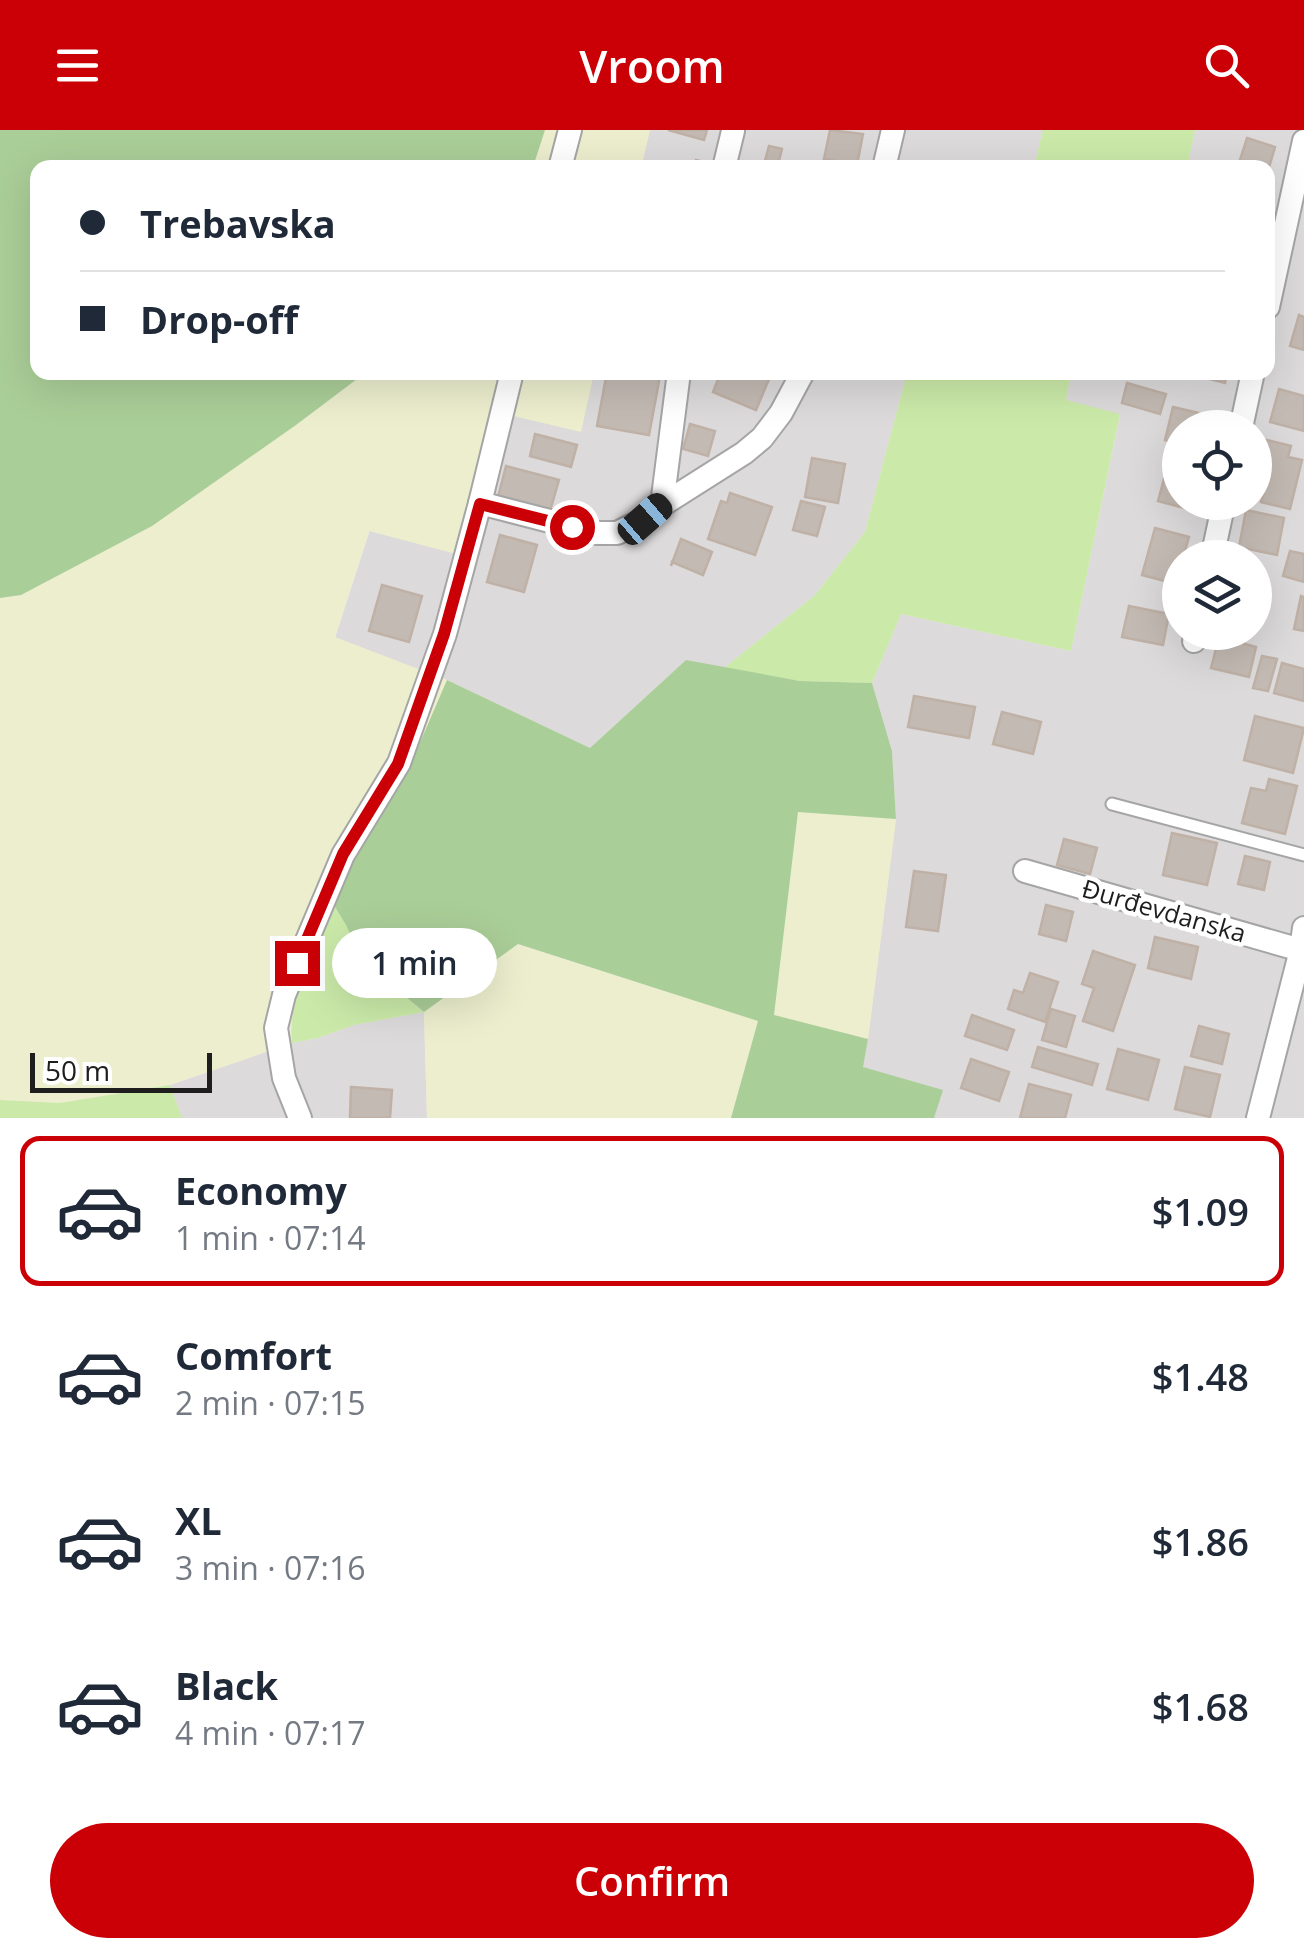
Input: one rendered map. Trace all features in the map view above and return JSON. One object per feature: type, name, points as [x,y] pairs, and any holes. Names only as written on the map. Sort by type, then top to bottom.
[{"type":"street","points":[[562,160],[570,130]]},
{"type":"street","points":[[726,160],[733,130]]},
{"type":"street","points":[[886,160],[892,130]]},
{"type":"street","points":[[1275,274],[1304,141]]},
{"type":"street","points":[[300,1118],[284,1078],[276,1028],[284,995],[343,854],[398,764],[444,634],[510,380]]},
{"type":"street","points":[[662,505],[678,380]]},
{"type":"street","points":[[480,504],[596,533],[617,533],[645,519],[762,438],[800,380]]},
{"type":"street","points":[[1245,410],[1251,380]]},
{"type":"street","name":"Đurđevdanska","points":[[1024,871],[1303,943]]},
{"type":"street","points":[[1258,1118],[1303,943]]},
{"type":"lane","points":[[1112,804],[1304,856]]},
{"type":"shaded area","points":[[650,130],[1043,130],[1036,160],[643,160]]},
{"type":"shaded area","points":[[1195,130],[1304,130],[1304,1118],[934,1118],[942,1090],[862,1067],[896,819],[892,751],[872,683],[901,614],[1071,651],[1120,415],[1066,400],[1070,380],[1275,380],[1275,160],[1189,160]]},
{"type":"shaded area","points":[[592,380],[905,380],[865,532],[815,595],[724,668],[686,660],[590,748],[447,680],[335,638],[370,530],[496,411],[580,431]]},
{"type":"shaded area","points":[[424,1012],[427,1118],[182,1118],[170,1085],[354,1025]]},
{"type":"green space","points":[[0,130],[545,130],[535,160],[30,160],[30,380],[356,380],[152,526],[21,595],[0,598]]},
{"type":"green space","points":[[545,130],[650,130],[643,160],[536,160]]},
{"type":"green space","points":[[1043,130],[1195,130],[1189,160],[1036,160]]},
{"type":"green space","points":[[356,380],[592,380],[581,432],[496,412],[456,554],[369,531],[335,637],[447,680],[409,768],[351,861],[297,997],[290,1026],[292,1043],[170,1085],[60,1103],[0,1100],[0,598],[21,595],[152,526]]},
{"type":"green space","points":[[905,380],[1070,380],[1066,400],[1120,414],[1071,651],[901,614],[872,683],[800,681],[724,668],[815,595],[865,532]]},
{"type":"green space","points":[[686,660],[800,681],[872,683],[892,751],[896,819],[798,812],[774,1015],[868,1039],[863,1067],[943,1090],[934,1118],[731,1118],[758,1021],[518,944],[424,1012],[401,993],[370,978],[335,907],[351,861],[409,768],[447,680],[590,748]]},
{"type":"green space","points":[[798,811],[896,819],[868,1039],[774,1015]]},
{"type":"green space","points":[[335,907],[370,978],[401,993],[424,1012],[354,1025],[292,1043],[298,991]]},
{"type":"green space","points":[[517,944],[758,1021],[731,1118],[427,1118],[424,1012]]},
{"type":"green space","points":[[170,1085],[182,1118],[0,1118],[0,1100],[60,1103]]},
{"type":"building","points":[[668,130],[707,130],[704,140]]},
{"type":"building","points":[[830,130],[863,134],[858,160],[824,159]]},
{"type":"building","points":[[1247,138],[1275,147],[1271,160],[1240,160]]},
{"type":"building","points":[[769,146],[782,149],[779,160],[765,160]]},
{"type":"building","points":[[1299,315],[1304,317],[1304,350],[1290,346]]},
{"type":"building","points":[[606,380],[659,380],[649,435],[597,426]]},
{"type":"building","points":[[718,380],[769,380],[756,410],[713,392]]},
{"type":"building","points":[[1127,383],[1166,394],[1160,414],[1122,403]]},
{"type":"building","points":[[1279,389],[1304,396],[1304,431],[1272,423]]},
{"type":"building","points":[[690,424],[715,431],[708,456],[683,449]]},
{"type":"building","points":[[535,434],[577,445],[571,467],[530,456]]},
{"type":"building","points":[[1272,441],[1291,446],[1288,457],[1302,460],[1290,509],[1272,505]]},
{"type":"building","points":[[812,458],[845,464],[838,503],[805,497]]},
{"type":"building","points":[[506,466],[559,480],[550,511],[498,497]]},
{"type":"building","points":[[730,493],[772,507],[755,555],[708,539],[721,501],[727,503]]},
{"type":"building","points":[[801,501],[825,507],[817,536],[793,530]]},
{"type":"building","points":[[1272,515],[1284,518],[1277,555],[1272,554],[1272,540],[1240,540],[1244,520],[1272,520]]},
{"type":"building","points":[[1155,528],[1189,537],[1162,540],[1162,580],[1142,575]]},
{"type":"building","points":[[500,535],[537,545],[524,592],[487,582]]},
{"type":"building","points":[[681,539],[712,552],[703,575],[672,562]]},
{"type":"building","points":[[1290,551],[1304,554],[1304,582],[1283,576]]},
{"type":"building","points":[[382,585],[422,596],[409,642],[369,631]]},
{"type":"building","points":[[1301,596],[1304,597],[1304,631],[1294,629]]},
{"type":"building","points":[[1129,606],[1162,613],[1162,645],[1122,637]]},
{"type":"building","points":[[1216,650],[1255,650],[1249,677],[1211,668]]},
{"type":"building","points":[[1262,656],[1277,659],[1268,691],[1253,688]]},
{"type":"building","points":[[1282,663],[1304,669],[1304,701],[1274,693]]},
{"type":"building","points":[[914,696],[975,707],[969,738],[908,727]]},
{"type":"building","points":[[1002,712],[1041,722],[1033,754],[993,744]]},
{"type":"building","points":[[1255,716],[1304,728],[1293,773],[1244,760]]},
{"type":"building","points":[[1269,779],[1297,786],[1285,834],[1242,823],[1251,788],[1266,791]]},
{"type":"building","points":[[1172,833],[1217,843],[1207,885],[1163,875]]},
{"type":"building","points":[[1064,839],[1097,848],[1090,874],[1057,865]]},
{"type":"building","points":[[1245,856],[1270,862],[1264,890],[1238,884]]},
{"type":"building","points":[[914,871],[946,875],[938,931],[906,927]]},
{"type":"building","points":[[1046,905],[1073,912],[1066,941],[1039,934]]},
{"type":"building","points":[[1155,937],[1198,947],[1191,979],[1148,968]]},
{"type":"building","points":[[1093,951],[1135,965],[1113,1031],[1083,1021],[1094,988],[1082,984]]},
{"type":"building","points":[[1030,973],[1058,982],[1045,1022],[1008,1009],[1014,990],[1023,993]]},
{"type":"building","points":[[1051,1009],[1075,1016],[1066,1047],[1042,1040]]},
{"type":"building","points":[[972,1015],[1014,1030],[1007,1050],[965,1036]]},
{"type":"building","points":[[1199,1026],[1229,1034],[1222,1064],[1191,1056]]},
{"type":"building","points":[[1038,1047],[1098,1064],[1092,1085],[1032,1067]]},
{"type":"building","points":[[1118,1049],[1159,1060],[1148,1100],[1107,1089]]},
{"type":"building","points":[[971,1059],[1009,1072],[999,1101],[961,1088]]},
{"type":"building","points":[[1185,1067],[1220,1075],[1210,1117],[1175,1109]]},
{"type":"building","points":[[1029,1084],[1071,1095],[1065,1118],[1020,1118]]},
{"type":"building","points":[[351,1087],[392,1090],[390,1118],[350,1118]]},
{"type":"route","points":[[297,963],[343,854],[398,764],[444,634],[480,504],[572,527]]}]
